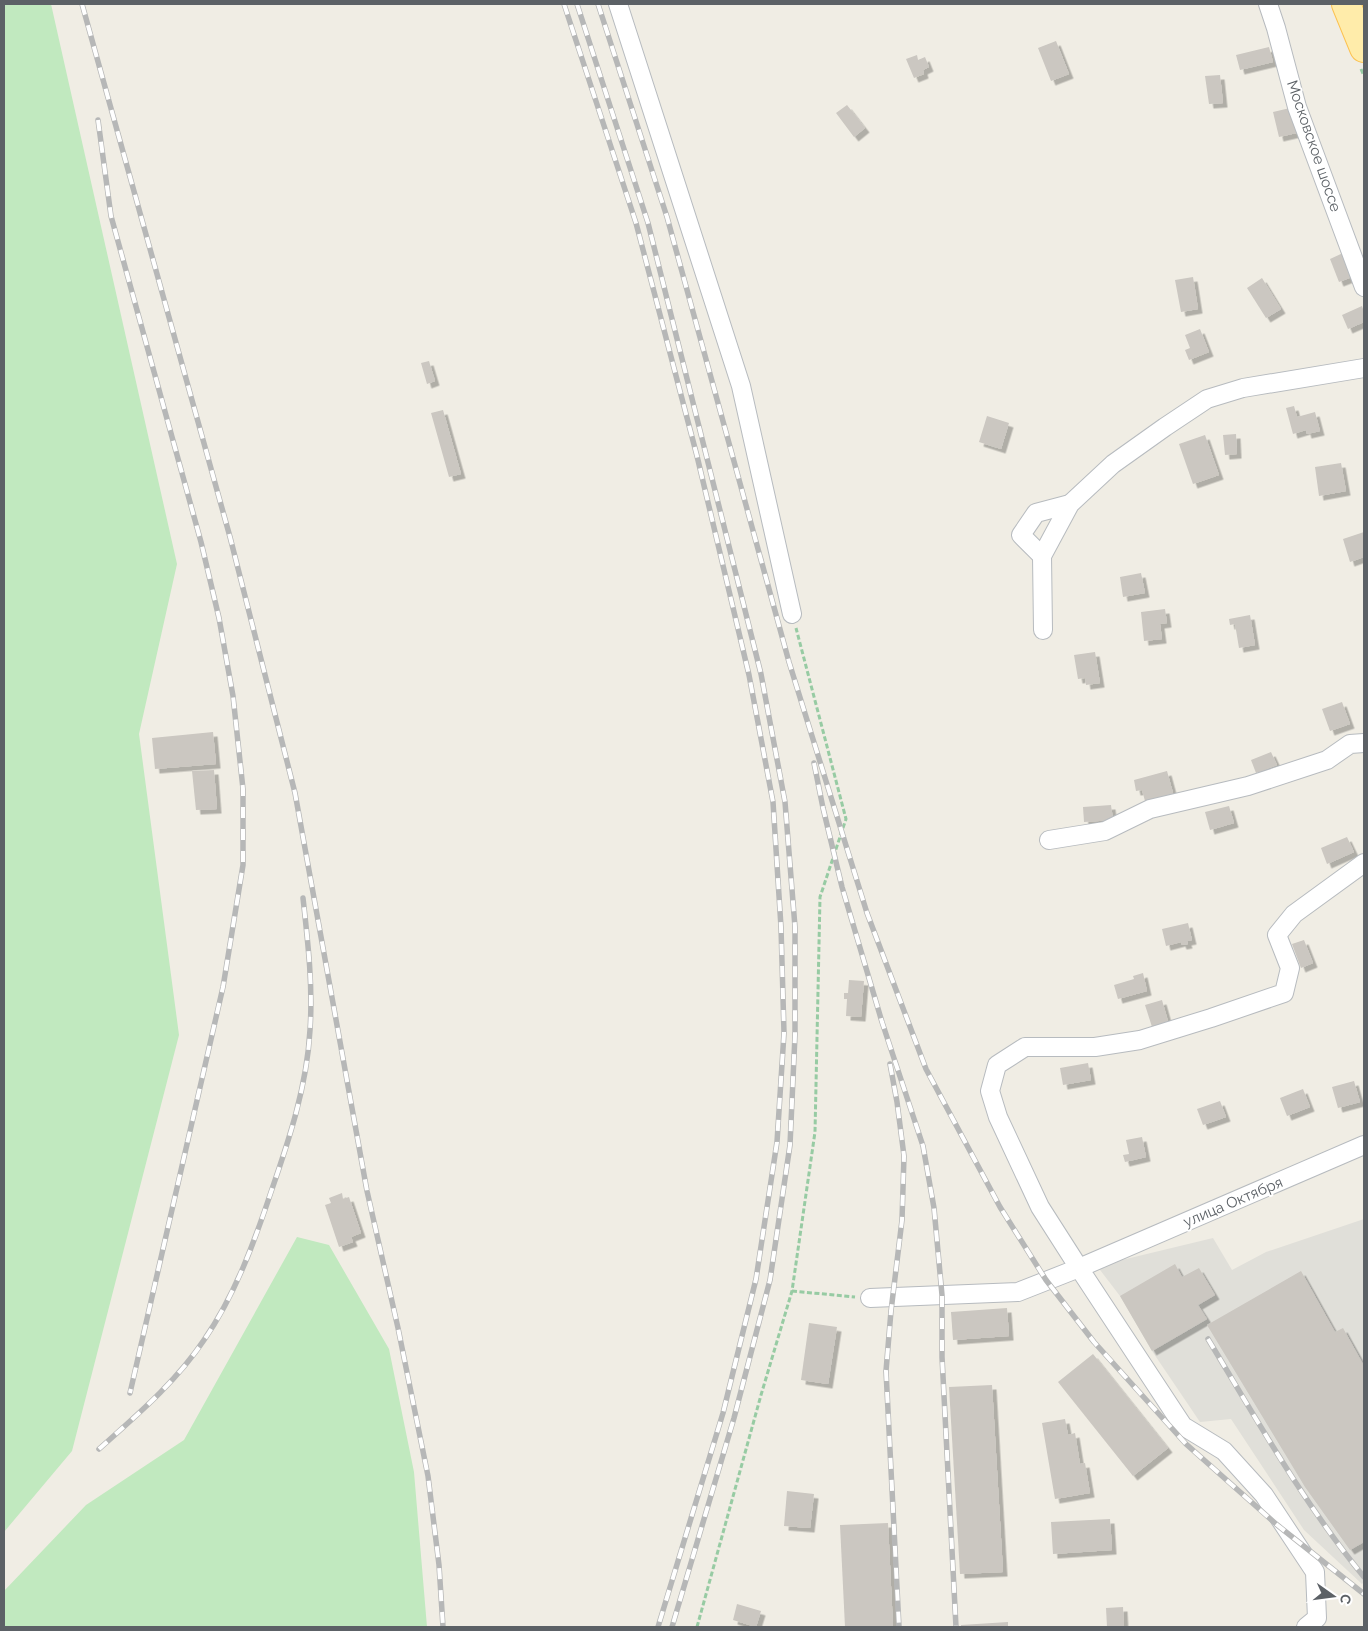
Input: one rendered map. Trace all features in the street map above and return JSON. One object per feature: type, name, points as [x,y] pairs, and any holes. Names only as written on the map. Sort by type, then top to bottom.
[{"type":"main road","points":[[1346,4],[1364,48]]},
{"type":"street","points":[[618,4],[740,386],[792,614]]},
{"type":"street","name":"Московское шоссе","points":[[1268,4],[1297,107],[1364,287]]},
{"type":"street","points":[[1043,630],[1042,556],[1070,504],[1114,464],[1207,399],[1243,388],[1364,368]]},
{"type":"street","points":[[1042,556],[1022,535],[1036,513],[1070,504]]},
{"type":"street","points":[[1049,840],[1105,831],[1150,809],[1248,786],[1327,760],[1350,744],[1364,742]]},
{"type":"street","points":[[1306,1627],[1317,1618],[1316,1572],[1264,1495],[1224,1451],[1183,1426],[1040,1207],[998,1117],[990,1091],[997,1065],[1025,1047],[1095,1047],[1140,1040],[1211,1018],[1284,992],[1290,968],[1278,935],[1294,914],[1364,863]]},
{"type":"street","name":"улица Октября","points":[[870,1298],[1018,1292],[1101,1259],[1364,1145]]},
{"type":"path","points":[[697,1627],[761,1395],[792,1291],[814,1132],[820,897],[846,819],[792,614]]},
{"type":"path","points":[[792,1291],[870,1298]]},
{"type":"shaded area","points":[[1364,1219],[1364,1582],[1362,1584],[1304,1530],[1231,1419],[1200,1422],[1152,1351],[1120,1296],[1097,1266],[1213,1238],[1232,1270],[1266,1252]]},
{"type":"green space","points":[[4,4],[51,4],[177,564],[139,734],[179,1035],[72,1451],[4,1532]]},
{"type":"green space","points":[[297,1237],[329,1245],[389,1349],[414,1472],[427,1627],[4,1627],[4,1591],[86,1505],[184,1440]]},
{"type":"building","points":[[1056,41],[1069,74],[1051,81],[1038,48]]},
{"type":"building","points":[[1269,47],[1273,62],[1240,70],[1236,55]]},
{"type":"building","points":[[917,55],[918,60],[925,57],[929,67],[923,70],[924,74],[914,78],[906,59]]},
{"type":"building","points":[[1220,75],[1223,103],[1209,104],[1205,76]]},
{"type":"building","points":[[847,105],[865,128],[854,137],[836,113]]},
{"type":"building","points":[[1290,108],[1301,132],[1279,137],[1273,112]]},
{"type":"building","points":[[1343,253],[1352,277],[1339,282],[1330,259]]},
{"type":"building","points":[[1193,277],[1198,309],[1181,312],[1175,280]]},
{"type":"building","points":[[1262,278],[1281,309],[1266,318],[1247,288]]},
{"type":"building","points":[[1362,306],[1364,322],[1348,329],[1342,315]]},
{"type":"building","points":[[1200,329],[1209,352],[1189,360],[1185,350],[1190,348],[1185,335]]},
{"type":"building","points":[[429,361],[435,381],[427,384],[421,363]]},
{"type":"building","points":[[1294,406],[1297,417],[1315,412],[1320,431],[1307,434],[1306,430],[1293,434],[1286,408]]},
{"type":"building","points":[[443,410],[461,474],[449,477],[431,413]]},
{"type":"building","points":[[987,416],[1009,423],[1001,449],[979,442]]},
{"type":"building","points":[[1236,434],[1237,454],[1225,455],[1223,435]]},
{"type":"building","points":[[1205,435],[1219,475],[1193,484],[1179,444]]},
{"type":"building","points":[[1341,463],[1346,491],[1319,496],[1315,467]]},
{"type":"building","points":[[1364,532],[1364,557],[1350,562],[1343,539]]},
{"type":"building","points":[[1141,573],[1145,593],[1123,597],[1120,577]]},
{"type":"building","points":[[1165,609],[1167,623],[1160,624],[1162,639],[1144,641],[1141,612]]},
{"type":"building","points":[[1250,615],[1255,645],[1239,648],[1235,624],[1230,625],[1229,619]]},
{"type":"building","points":[[1095,652],[1100,683],[1086,685],[1085,678],[1078,679],[1074,655]]},
{"type":"building","points":[[1342,702],[1350,724],[1330,731],[1322,709]]},
{"type":"building","points":[[213,732],[216,764],[155,769],[152,738]]},
{"type":"building","points":[[1271,752],[1277,765],[1256,773],[1251,760]]},
{"type":"building","points":[[214,770],[217,809],[196,810],[192,771]]},
{"type":"building","points":[[1167,771],[1173,793],[1145,801],[1142,790],[1136,791],[1134,780]]},
{"type":"building","points":[[1111,805],[1113,820],[1084,822],[1083,807]]},
{"type":"building","points":[[1229,806],[1234,823],[1210,830],[1205,812]]},
{"type":"building","points":[[1347,837],[1354,852],[1327,864],[1321,848]]},
{"type":"building","points":[[1188,923],[1192,940],[1187,941],[1188,944],[1182,945],[1181,942],[1166,946],[1162,929]]},
{"type":"building","points":[[1304,940],[1313,963],[1301,968],[1292,944]]},
{"type":"building","points":[[1143,973],[1147,991],[1118,999],[1114,985],[1134,979],[1133,976]]},
{"type":"building","points":[[849,980],[864,981],[861,1017],[846,1016],[847,999],[844,999],[844,993],[848,993]]},
{"type":"building","points":[[1162,1000],[1169,1025],[1153,1030],[1145,1005]]},
{"type":"building","points":[[1088,1063],[1091,1080],[1063,1085],[1060,1068]]},
{"type":"building","points":[[1354,1081],[1360,1102],[1338,1108],[1332,1087]]},
{"type":"building","points":[[1303,1089],[1310,1107],[1287,1116],[1280,1098]]},
{"type":"building","points":[[1220,1101],[1226,1117],[1203,1125],[1197,1109]]},
{"type":"building","points":[[1142,1137],[1146,1157],[1125,1162],[1123,1155],[1129,1154],[1126,1140]]},
{"type":"building","points":[[342,1193],[343,1199],[349,1197],[361,1233],[351,1237],[353,1242],[339,1247],[325,1205],[331,1203],[329,1198]]},
{"type":"building","points":[[1175,1264],[1182,1277],[1199,1268],[1215,1295],[1198,1305],[1207,1319],[1152,1351],[1120,1296]]},
{"type":"building","points":[[1301,1271],[1335,1332],[1343,1328],[1364,1366],[1364,1542],[1350,1550],[1305,1487],[1207,1325]]},
{"type":"building","points":[[1007,1308],[1009,1336],[953,1340],[951,1312]]},
{"type":"building","points":[[809,1323],[837,1327],[828,1384],[801,1380]]},
{"type":"building","points":[[1093,1354],[1168,1448],[1133,1476],[1058,1382]]},
{"type":"building","points":[[992,1385],[1003,1572],[960,1574],[949,1387]]},
{"type":"building","points":[[1065,1419],[1068,1435],[1075,1433],[1080,1464],[1085,1463],[1090,1493],[1055,1499],[1042,1423]]},
{"type":"building","points":[[787,1491],[814,1494],[810,1528],[784,1526]]},
{"type":"building","points":[[1110,1519],[1112,1550],[1053,1554],[1051,1522]]},
{"type":"building","points":[[888,1523],[893,1627],[845,1627],[840,1525]]},
{"type":"building","points":[[737,1604],[761,1611],[756,1627],[733,1620]]},
{"type":"building","points":[[1123,1607],[1124,1627],[1107,1627],[1106,1608]]},
{"type":"building","points":[[1008,1622],[1008,1627],[961,1627],[961,1625]]},
{"type":"railway","points":[[82,4],[230,537],[295,793],[367,1191],[398,1328],[428,1476],[439,1565],[443,1627]]},
{"type":"railway","points":[[564,4],[636,223],[697,456],[749,675],[773,802],[781,927],[784,1033],[777,1142],[756,1279],[723,1413],[658,1627]]},
{"type":"railway","points":[[577,4],[648,223],[761,674],[785,802],[795,927],[795,1035],[790,1145],[770,1280],[734,1418],[672,1627]]},
{"type":"railway","points":[[598,4],[667,217],[789,662],[867,913],[926,1069],[1000,1207],[1046,1280],[1094,1342],[1186,1444],[1276,1524],[1364,1594]]},
{"type":"railway","points":[[98,120],[111,216],[201,542],[219,618],[233,696],[243,789],[243,865],[223,987],[130,1393]]},
{"type":"railway","points":[[814,763],[842,887],[882,1022],[923,1146],[934,1208],[942,1295],[942,1357],[956,1627]]},
{"type":"railway","points":[[99,1449],[155,1398],[181,1370],[204,1340],[234,1287],[258,1230],[290,1133],[301,1092],[308,1051],[311,1014],[310,981],[303,898]]},
{"type":"railway","points":[[890,1064],[904,1156],[902,1220],[886,1371],[899,1627]]},
{"type":"railway","points":[[1208,1339],[1301,1491],[1364,1577]]}]
